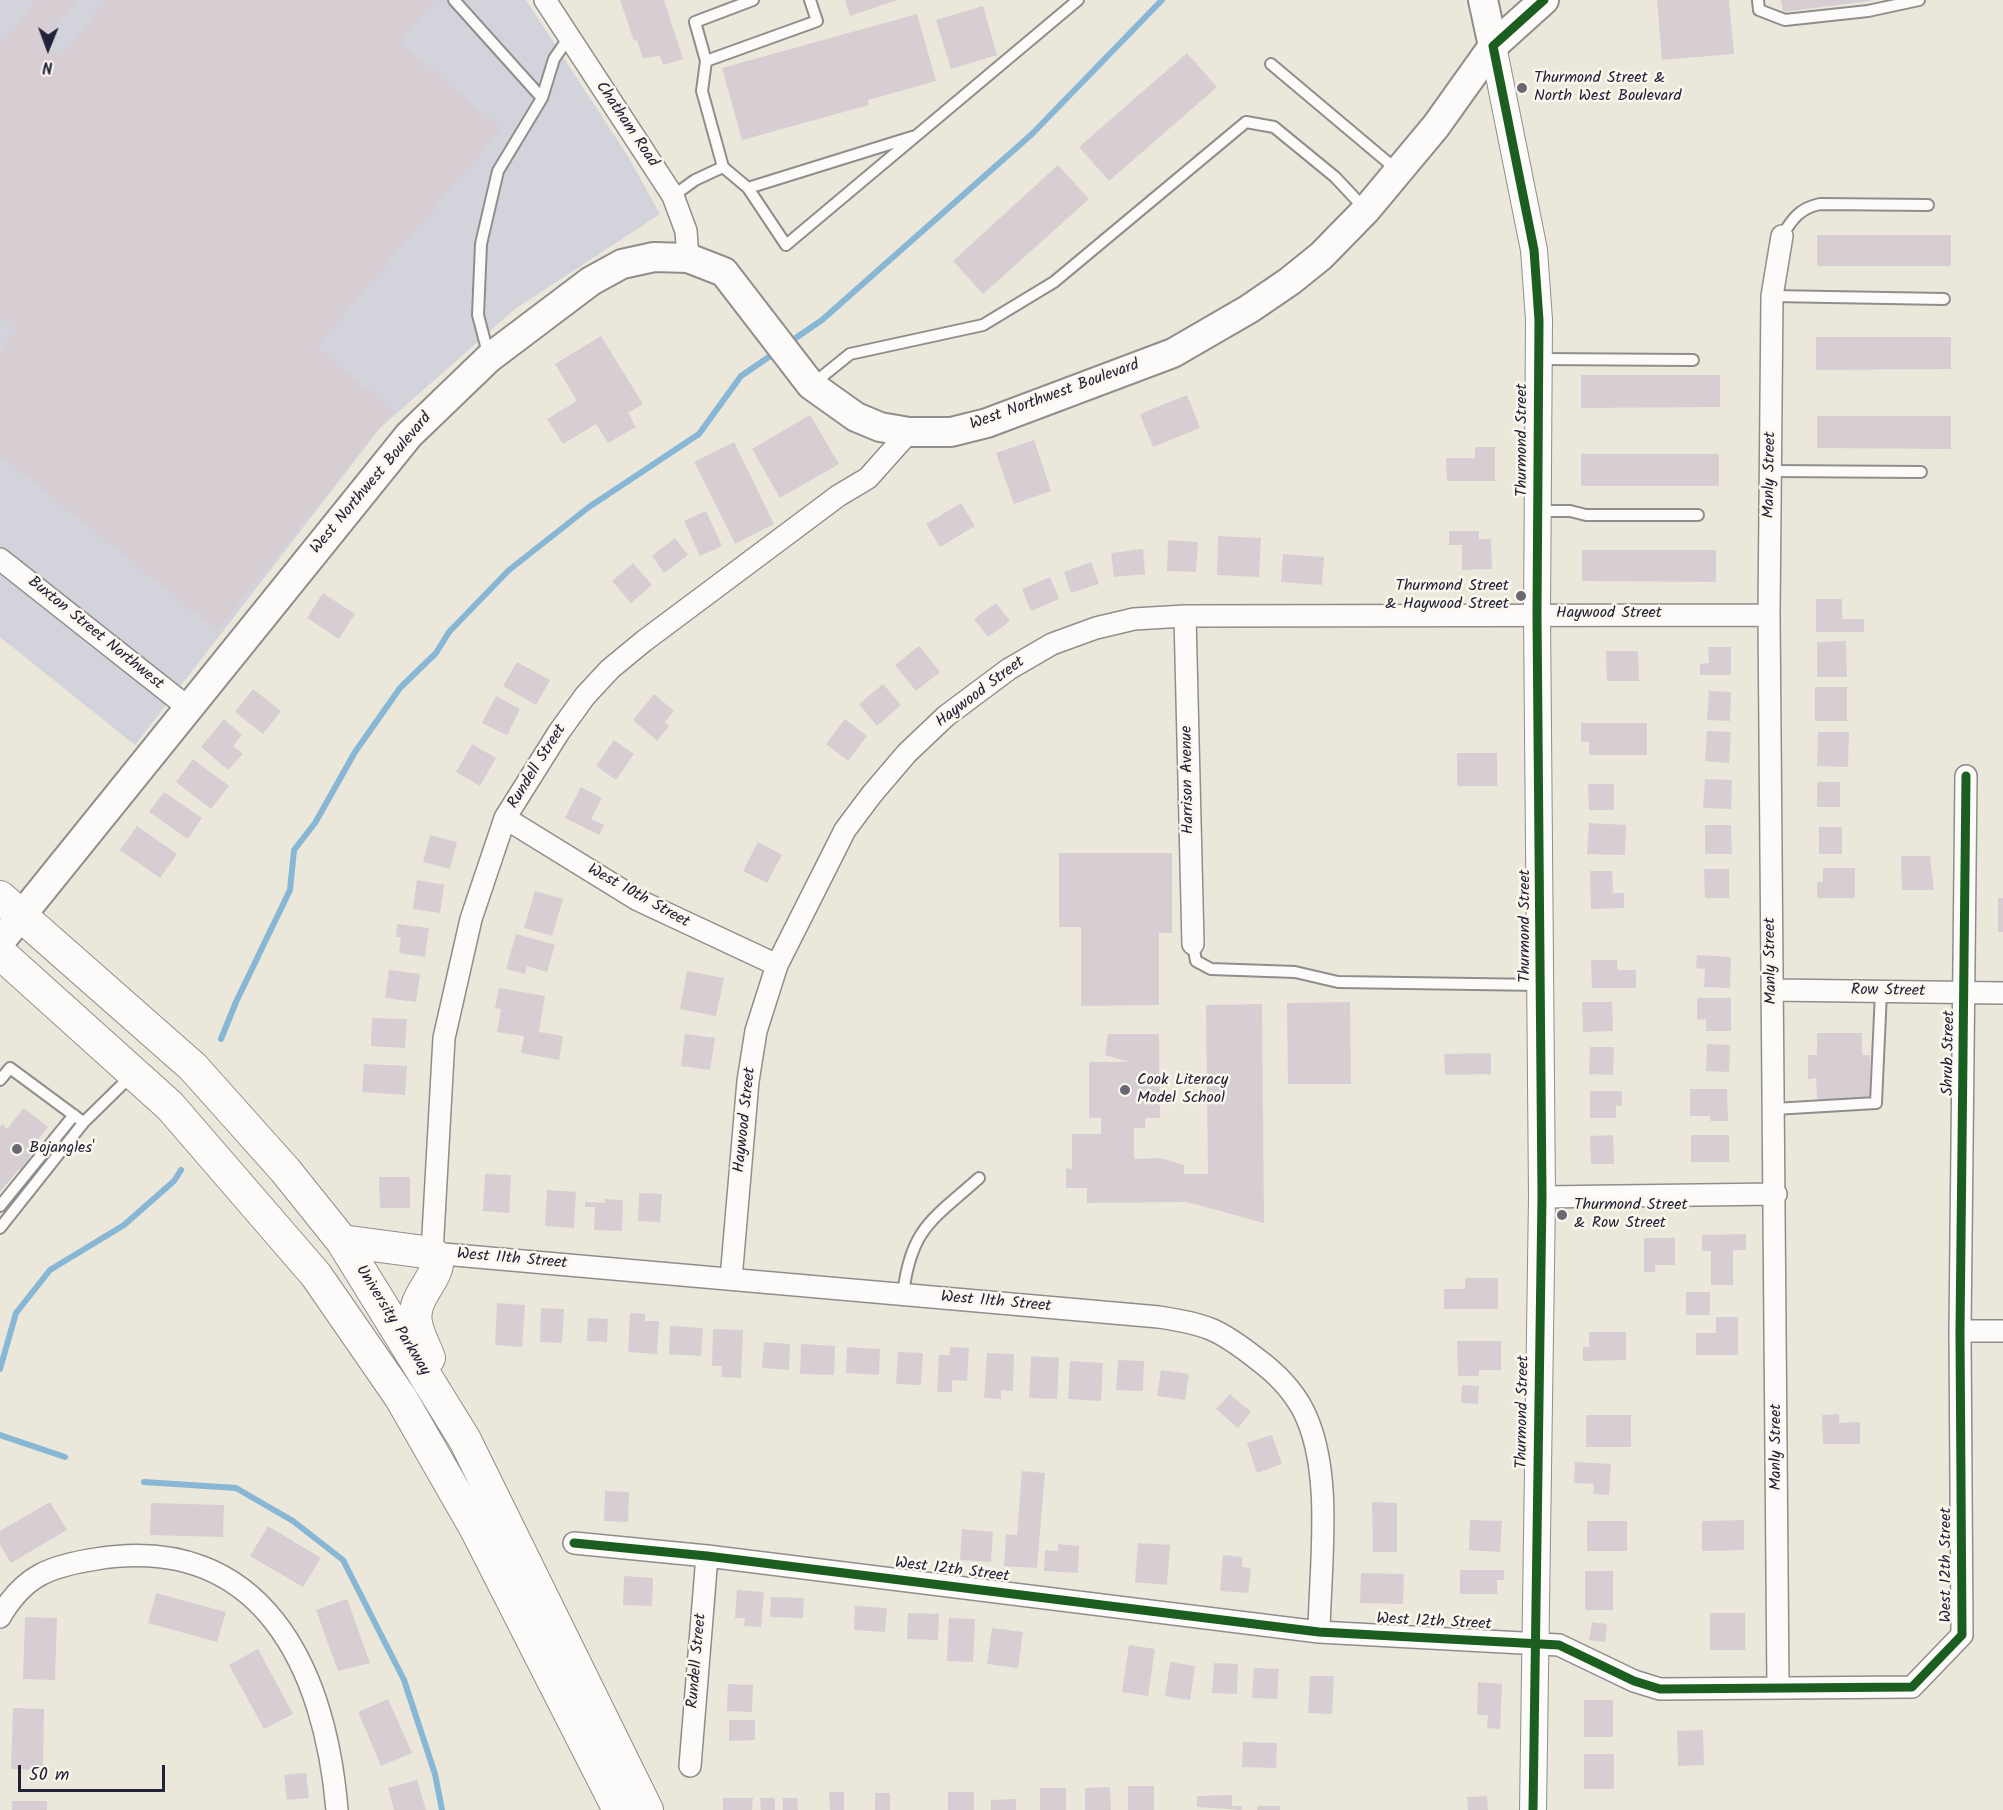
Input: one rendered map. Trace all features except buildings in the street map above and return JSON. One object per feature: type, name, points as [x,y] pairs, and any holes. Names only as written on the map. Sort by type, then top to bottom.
[{"type":"main road","points":[[1483,0],[1493,46]]},
{"type":"main road","name":"West Northwest Boulevard","points":[[0,942],[11,907],[190,709],[409,435],[489,358],[591,282],[622,264],[654,257],[688,258],[724,272],[811,385],[856,417],[880,427],[909,432],[951,432],[987,423],[1173,352],[1250,309],[1290,281],[1321,256],[1366,210],[1400,172],[1493,46],[1544,0]]},
{"type":"main road","name":"University Parkway","points":[[11,907],[193,1067],[285,1170],[342,1240],[437,1391],[465,1440],[647,1810]]},
{"type":"main road","name":"University Parkway","points":[[0,953],[135,1073],[208,1147],[316,1275],[401,1398],[476,1529],[619,1810]]},
{"type":"main road","points":[[342,1240],[432,1253],[438,1265],[418,1300],[416,1322],[434,1371],[437,1391]]},
{"type":"street","name":"Chatham Road","points":[[545,0],[674,196],[686,231],[688,258]]},
{"type":"street","name":"Thurmond Street","points":[[1493,46],[1534,250],[1539,359],[1538,614],[1542,1197],[1533,1810]]},
{"type":"street","name":"Manly Street","points":[[1778,1687],[1776,1194],[1769,615],[1772,296],[1782,236]]},
{"type":"street","name":"Rundell Street","points":[[432,1253],[444,1038],[471,919],[505,818],[559,732],[585,696],[610,669],[838,496],[868,477],[909,432]]},
{"type":"street","name":"Buxton Street Northwest","points":[[0,559],[190,709]]},
{"type":"street","name":"Haywood Street","points":[[731,1279],[748,1081],[756,1032],[777,965],[827,861],[845,830],[872,794],[907,753],[946,716],[1009,669],[1052,644],[1096,628],[1134,619],[1185,616],[1769,615]]},
{"type":"street","name":"Harrison Avenue","points":[[1185,616],[1193,944]]},
{"type":"street","name":"Shrub Street","points":[[1960,1331],[1966,992],[1966,776]]},
{"type":"street","name":"West 10th Street","points":[[505,818],[638,900],[777,965]]},
{"type":"street","name":"Row Street","points":[[1773,990],[2003,993]]},
{"type":"street","points":[[1542,1197],[1776,1194]]},
{"type":"street","name":"West 11th Street","points":[[432,1253],[903,1294],[1194,1322],[1211,1327],[1270,1369],[1288,1387],[1303,1410],[1315,1447],[1322,1516],[1319,1632]]},
{"type":"street","points":[[1960,1331],[2003,1331]]},
{"type":"street","name":"West 12th Street","points":[[574,1543],[707,1556],[1319,1632],[1559,1645],[1634,1681],[1660,1689],[1912,1687],[1962,1635],[1960,1331]]},
{"type":"street","points":[[0,1617],[16,1593],[28,1581],[43,1572],[68,1563],[141,1556],[178,1559],[220,1572],[242,1588],[268,1614],[305,1675],[322,1717],[330,1751],[337,1810]]},
{"type":"street","name":"Rundell Street","points":[[690,1766],[707,1556]]},
{"type":"lane","points":[[454,0],[542,98]]},
{"type":"lane","points":[[753,0],[695,22],[706,61],[702,91],[723,167],[748,189],[786,246],[1078,0]]},
{"type":"lane","points":[[706,61],[817,21],[810,0]]},
{"type":"lane","points":[[1758,0],[1760,10],[1785,20],[1868,11],[1919,0]]},
{"type":"lane","points":[[489,358],[478,315],[481,244],[498,171],[542,98],[554,59],[569,37]]},
{"type":"lane","points":[[1271,64],[1400,172]]},
{"type":"lane","points":[[811,385],[850,354],[983,326],[1054,282],[1246,122],[1274,127],[1335,177],[1366,210]]},
{"type":"lane","points":[[748,189],[918,135]]},
{"type":"lane","points":[[674,196],[695,180],[723,167]]},
{"type":"lane","points":[[1782,236],[1792,218],[1808,206],[1820,204],[1928,205]]},
{"type":"lane","points":[[1772,296],[1944,299]]},
{"type":"lane","points":[[1539,359],[1693,360]]},
{"type":"lane","points":[[1772,471],[1921,472]]},
{"type":"lane","points":[[1538,511],[1570,511],[1586,515],[1698,515]]},
{"type":"lane","points":[[1193,944],[1196,961],[1211,969],[1295,972],[1338,982],[1541,985]]},
{"type":"lane","points":[[1774,1109],[1876,1103],[1881,992]]},
{"type":"lane","points":[[0,1080],[10,1068],[84,1122]]},
{"type":"lane","points":[[0,1228],[84,1122],[135,1073]]},
{"type":"lane","points":[[0,1206],[74,1115]]},
{"type":"lane","points":[[903,1294],[908,1261],[916,1238],[933,1219],[979,1178]]},
{"type":"shaded area","points":[[0,0],[526,0],[627,155],[660,214],[515,309],[380,428],[135,745],[0,637]]},
{"type":"waterway","points":[[787,344],[822,320],[1032,134],[1162,0]]},
{"type":"waterway","points":[[221,1039],[236,1002],[290,890],[294,850],[315,823],[355,752],[400,688],[436,653],[449,632],[509,570],[589,507],[699,434],[741,376],[776,352]]},
{"type":"waterway","points":[[0,1369],[16,1313],[50,1270],[124,1225],[174,1181],[181,1170]]},
{"type":"waterway","points":[[0,1435],[65,1457]]},
{"type":"waterway","points":[[144,1482],[236,1488],[293,1521],[343,1560],[404,1680],[435,1774],[442,1810]]},
{"type":"cycle path","points":[[1533,1810],[1542,1197],[1537,614],[1539,320],[1534,250],[1493,46],[1544,0]]},
{"type":"cycle path","points":[[574,1543],[707,1556],[1319,1632],[1559,1645],[1634,1681],[1660,1689],[1912,1687],[1962,1635],[1960,1331],[1966,776]]},
{"type":"place","name":"Thurmond Street & North West Boulevard","points":[[1522,88]]},
{"type":"place","name":"Thurmond Street & Haywood Street","points":[[1521,596]]},
{"type":"place","name":"Cook Literacy Model School","points":[[1125,1090]]},
{"type":"place","name":"Bojangles'","points":[[17,1149]]},
{"type":"place","name":"Thurmond Street & Row Street","points":[[1562,1215]]}]
